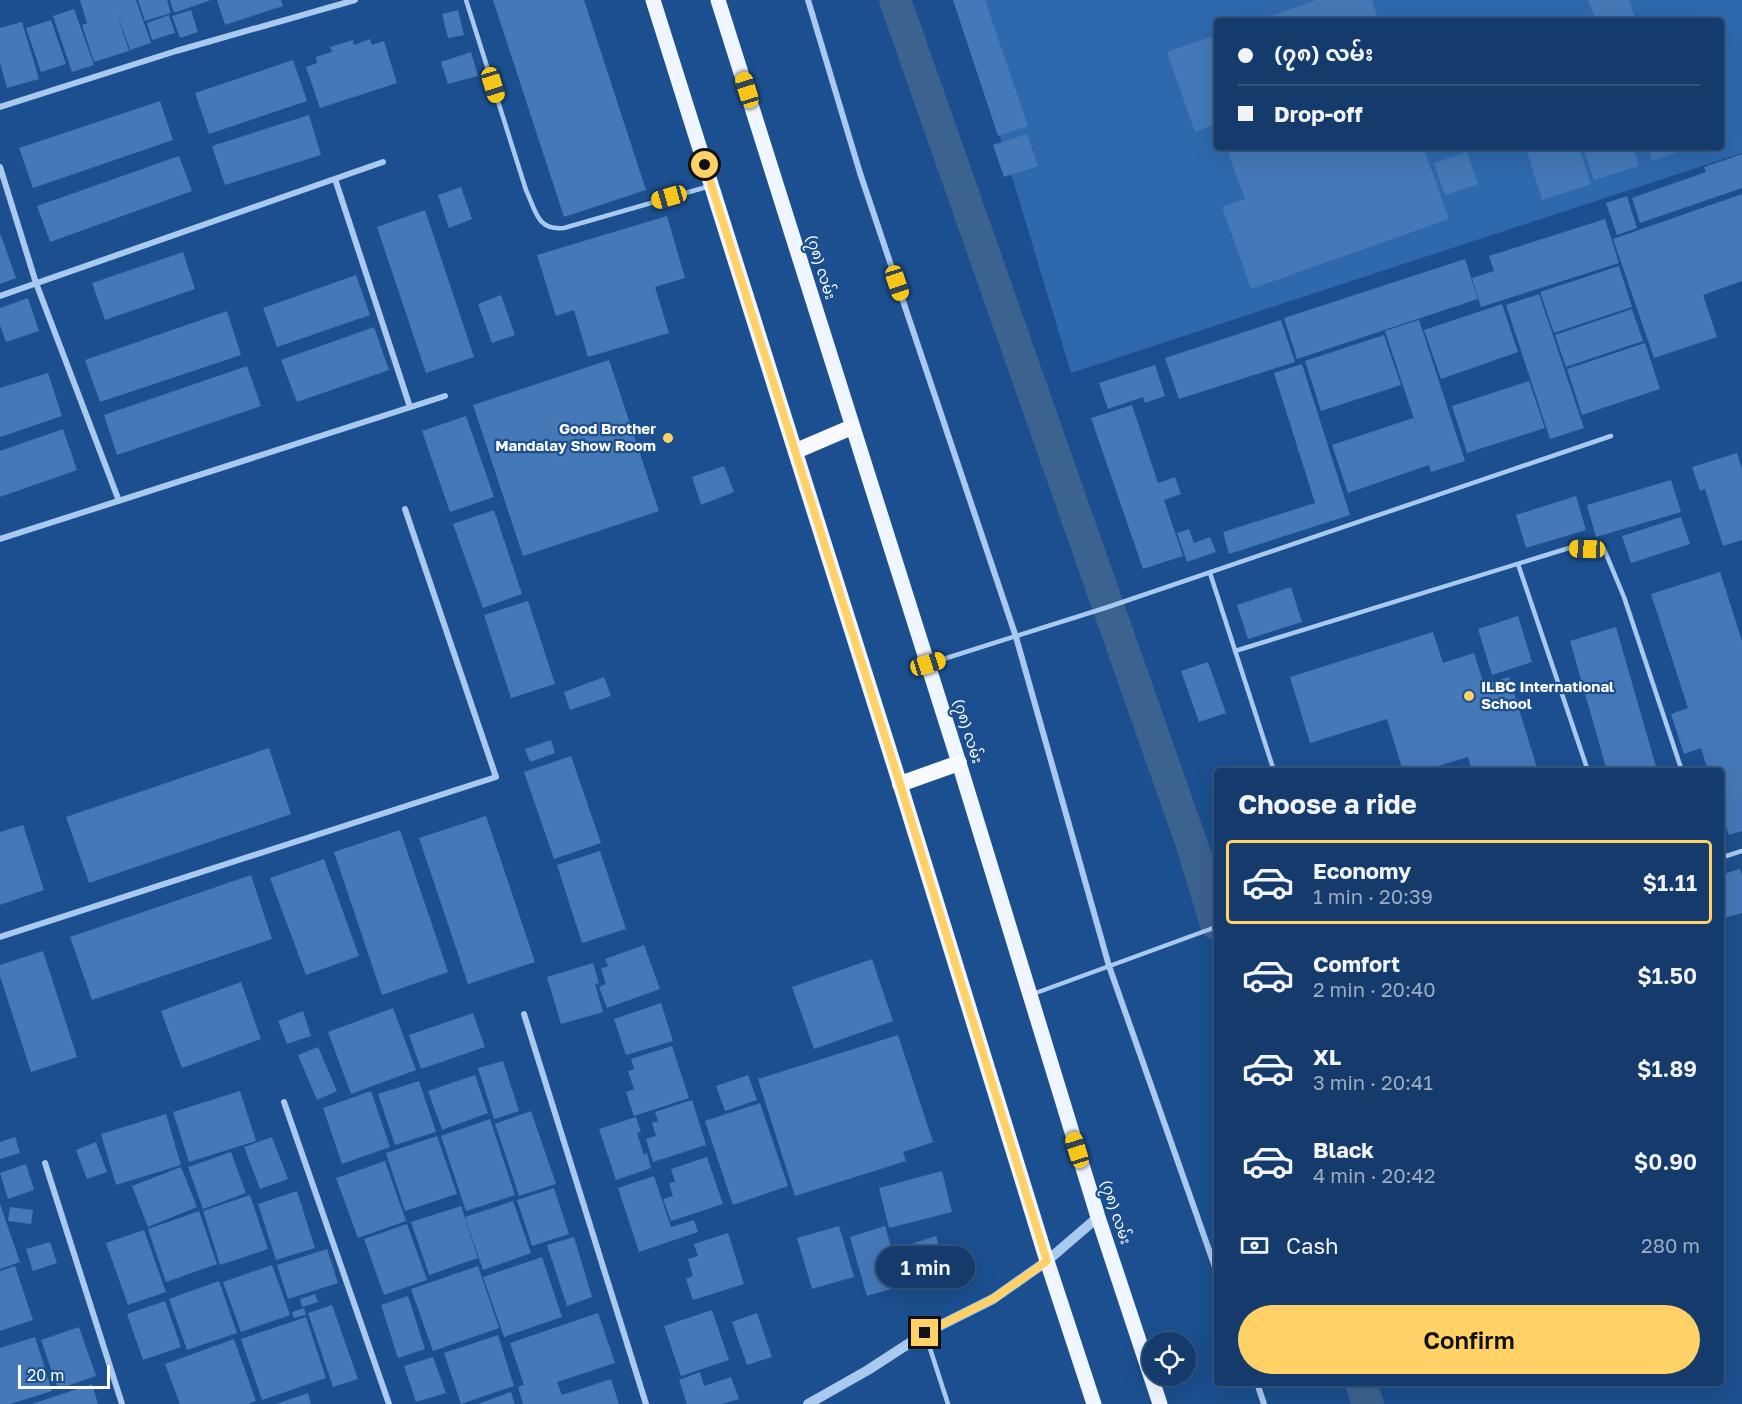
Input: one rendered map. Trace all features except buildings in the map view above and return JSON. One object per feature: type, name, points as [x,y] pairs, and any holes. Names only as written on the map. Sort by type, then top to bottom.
[{"type":"highway","points":[[796,451],[852,428]]},
{"type":"highway","points":[[900,784],[959,763]]},
{"type":"main road","points":[[653,0],[796,451],[1047,1261],[1094,1404]]},
{"type":"main road","name":"(၇၈) လမ်း","points":[[718,0],[959,763],[1098,1216],[1160,1404]]},
{"type":"street","points":[[0,107],[176,51],[355,0]]},
{"type":"street","points":[[808,0],[860,173],[1016,637],[1109,966],[1214,1264]]},
{"type":"street","points":[[0,296],[383,162]]},
{"type":"street","points":[[0,167],[36,283],[118,501]]},
{"type":"street","points":[[335,179],[410,407]]},
{"type":"street","points":[[0,539],[445,396]]},
{"type":"street","points":[[0,937],[496,777],[405,509]]},
{"type":"street","points":[[524,1014],[646,1404]]},
{"type":"street","points":[[284,1102],[389,1404]]},
{"type":"street","points":[[45,1162],[122,1404]]},
{"type":"street","points":[[808,1404],[868,1370],[925,1333],[993,1299],[1047,1261],[1098,1216]]},
{"type":"street","points":[[1258,1386],[1264,1404]]},
{"type":"lane","points":[[466,0],[526,190],[546,227],[564,228],[712,185]]},
{"type":"lane","points":[[928,664],[1210,573],[1611,436]]},
{"type":"lane","points":[[1235,651],[1569,548],[1604,549],[1624,597],[1681,768]]},
{"type":"lane","points":[[1518,564],[1587,768]]},
{"type":"lane","points":[[1210,573],[1274,768]]},
{"type":"lane","points":[[1724,857],[1742,851]]},
{"type":"lane","points":[[1030,995],[1214,928]]},
{"type":"lane","points":[[925,1333],[948,1404]]},
{"type":"shaded area","points":[[959,0],[1742,0],[1742,153],[1071,373]]},
{"type":"waterway","points":[[895,0],[1192,845],[1214,917]]},
{"type":"waterway","points":[[1362,1386],[1368,1404]]},
{"type":"place","name":"Good Brother Mandalay Show Room","points":[[668,438]]},
{"type":"place","name":"ILBC International School","points":[[1469,696]]},
{"type":"route","points":[[705,165],[1047,1261],[993,1299],[925,1333]]}]
